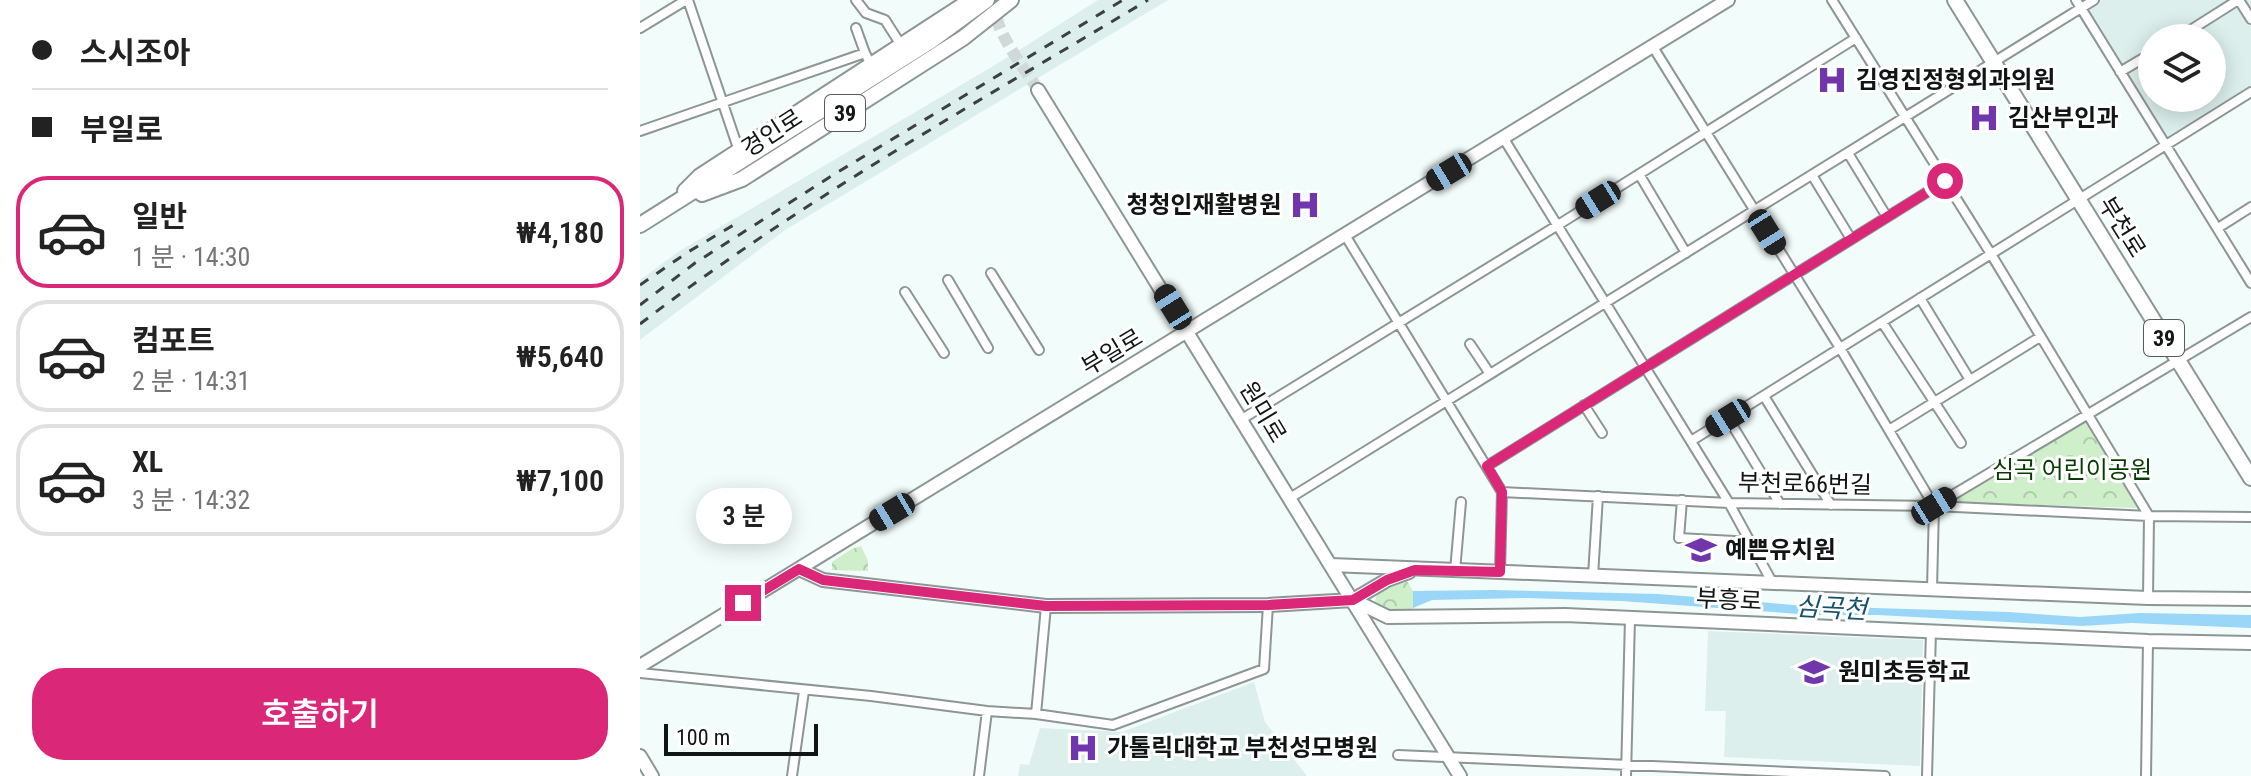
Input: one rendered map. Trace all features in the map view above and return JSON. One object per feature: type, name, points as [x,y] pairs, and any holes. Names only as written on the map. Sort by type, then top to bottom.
[{"type":"main road","name":"경인로","points":[[669,208],[700,176],[868,59],[901,45],[971,0]]},
{"type":"main road","name":"경인로","points":[[640,225],[931,41],[987,0]]},
{"type":"main road","name":"경인로","points":[[669,208],[742,179],[963,38],[1011,0]]},
{"type":"main road","name":"부천로","points":[[1955,0],[2251,478]]},
{"type":"street","points":[[640,28],[687,0],[739,151]]},
{"type":"street","points":[[856,0],[866,13],[885,20],[901,45]]},
{"type":"street","name":"부일로","points":[[640,666],[1728,0]]},
{"type":"street","points":[[1832,0],[1991,254],[2149,516],[2148,598]]},
{"type":"street","points":[[1290,498],[1994,63],[2079,4],[2094,0]]},
{"type":"street","points":[[2200,24],[2239,0],[2251,19]]},
{"type":"street","points":[[2079,4],[2251,283]]},
{"type":"street","points":[[700,195],[973,16]]},
{"type":"street","points":[[856,28],[868,59]]},
{"type":"street","points":[[1242,419],[1856,38]]},
{"type":"street","points":[[1653,47],[1934,506],[1932,589]]},
{"type":"street","name":"경인로","points":[[640,131],[868,59]]},
{"type":"street","points":[[2120,72],[2138,61]]},
{"type":"street","name":"원미로","points":[[1038,90],[1460,776]]},
{"type":"street","points":[[1691,441],[2251,92]]},
{"type":"street","points":[[1504,139],[1729,503],[1772,582]]},
{"type":"street","points":[[1848,153],[1887,217]]},
{"type":"street","points":[[1639,174],[1686,253]]},
{"type":"street","points":[[1812,175],[1851,239]]},
{"type":"street","points":[[1487,466],[1945,181]]},
{"type":"street","points":[[2218,228],[2251,207]]},
{"type":"street","points":[[1345,235],[1502,492],[1500,572]]},
{"type":"street","points":[[991,273],[1039,350]]},
{"type":"street","points":[[948,280],[988,348]]},
{"type":"street","points":[[905,292],[944,353]]},
{"type":"street","points":[[1920,298],[1970,380]]},
{"type":"street","points":[[1934,506],[2251,317]]},
{"type":"street","points":[[1882,322],[1961,443]]},
{"type":"street","points":[[1889,430],[2040,337]]},
{"type":"street","points":[[1470,344],[1490,374]]},
{"type":"street","points":[[1764,396],[1831,505]]},
{"type":"street","points":[[1584,405],[1602,433]]},
{"type":"street","points":[[1728,418],[1780,504]]},
{"type":"street","name":"부천로66번길","points":[[1502,492],[1729,503],[1934,506],[2149,516],[2251,517]]},
{"type":"street","points":[[1593,576],[1598,496]]},
{"type":"street","points":[[1682,500],[1679,538],[1752,542]]},
{"type":"street","points":[[1455,571],[1461,502]]},
{"type":"street","name":"부흥로","points":[[1331,565],[2148,598],[2251,599]]},
{"type":"street","name":"부흥로","points":[[799,569],[823,580],[1046,606],[1268,605],[1353,600],[1387,580],[1415,570]]},
{"type":"street","name":"부흥로","points":[[1353,600],[1388,617],[1513,615],[1630,618],[2251,643]]},
{"type":"street","points":[[640,673],[1036,714],[1113,725],[1264,669],[1268,605]]},
{"type":"street","points":[[1036,714],[1046,606]]},
{"type":"street","points":[[1626,771],[1630,618]]},
{"type":"street","points":[[1927,776],[1931,631]]},
{"type":"street","points":[[2146,776],[2148,641]]},
{"type":"street","points":[[792,776],[804,691]]},
{"type":"street","points":[[979,776],[987,711]]},
{"type":"street","points":[[1398,755],[1626,771],[1885,776]]},
{"type":"street","points":[[640,756],[652,776]]},
{"type":"shaded area","points":[[1098,0],[1168,0],[785,230],[640,340],[640,280],[678,252],[1000,62]]},
{"type":"shaded area","points":[[2077,0],[2251,0],[2251,91],[2226,106],[2226,24],[2138,24],[2138,96]]},
{"type":"shaded area","points":[[2148,112],[2216,112],[2167,142]]},
{"type":"shaded area","name":"원미초등학교","points":[[1708,631],[1923,640],[1920,766],[1724,757],[1726,711],[1705,711]]},
{"type":"shaded area","points":[[1254,682],[1265,722],[1307,776],[1018,776],[1020,764],[1029,765],[1040,728],[1122,732]]},
{"type":"green space","name":"심곡 어린이공원","points":[[2085,420],[2137,508],[1947,502]]},
{"type":"green space","points":[[861,546],[868,561],[868,571],[832,570],[832,562]]},
{"type":"green space","points":[[1407,581],[1413,591],[1413,608],[1410,611],[1390,611],[1375,601],[1378,590],[1387,584]]},
{"type":"water","name":"심곡천","points":[[1413,591],[1658,594],[1807,606],[2080,617],[2140,613],[2251,615],[2251,628],[2131,623],[2082,626],[1878,615],[1813,615],[1621,601],[1526,598],[1432,600],[1413,608]]},
{"type":"tunnel","points":[[997,0],[995,9],[1002,32],[1038,90]]},
{"type":"railway","points":[[640,305],[695,263],[833,175],[1123,0]]},
{"type":"railway","points":[[640,324],[700,279],[825,195],[1148,0]]},
{"type":"railway","points":[[640,285],[737,223]]},
{"type":"place","name":"김영진정형외과의원","points":[[1832,80]]},
{"type":"place","name":"김산부인과","points":[[1984,118]]},
{"type":"place","name":"청청인재활병원","points":[[1305,205]]},
{"type":"place","name":"예쁜유치원","points":[[1701,550]]},
{"type":"place","name":"원미초등학교","points":[[1814,672]]},
{"type":"place","name":"가톨릭대학교 부천성모병원","points":[[1083,748]]},
{"type":"route","points":[[743,603],[799,569],[823,580],[1046,606],[1268,605],[1353,600],[1387,580],[1415,570],[1500,572],[1502,492],[1487,466],[1945,181]]}]
